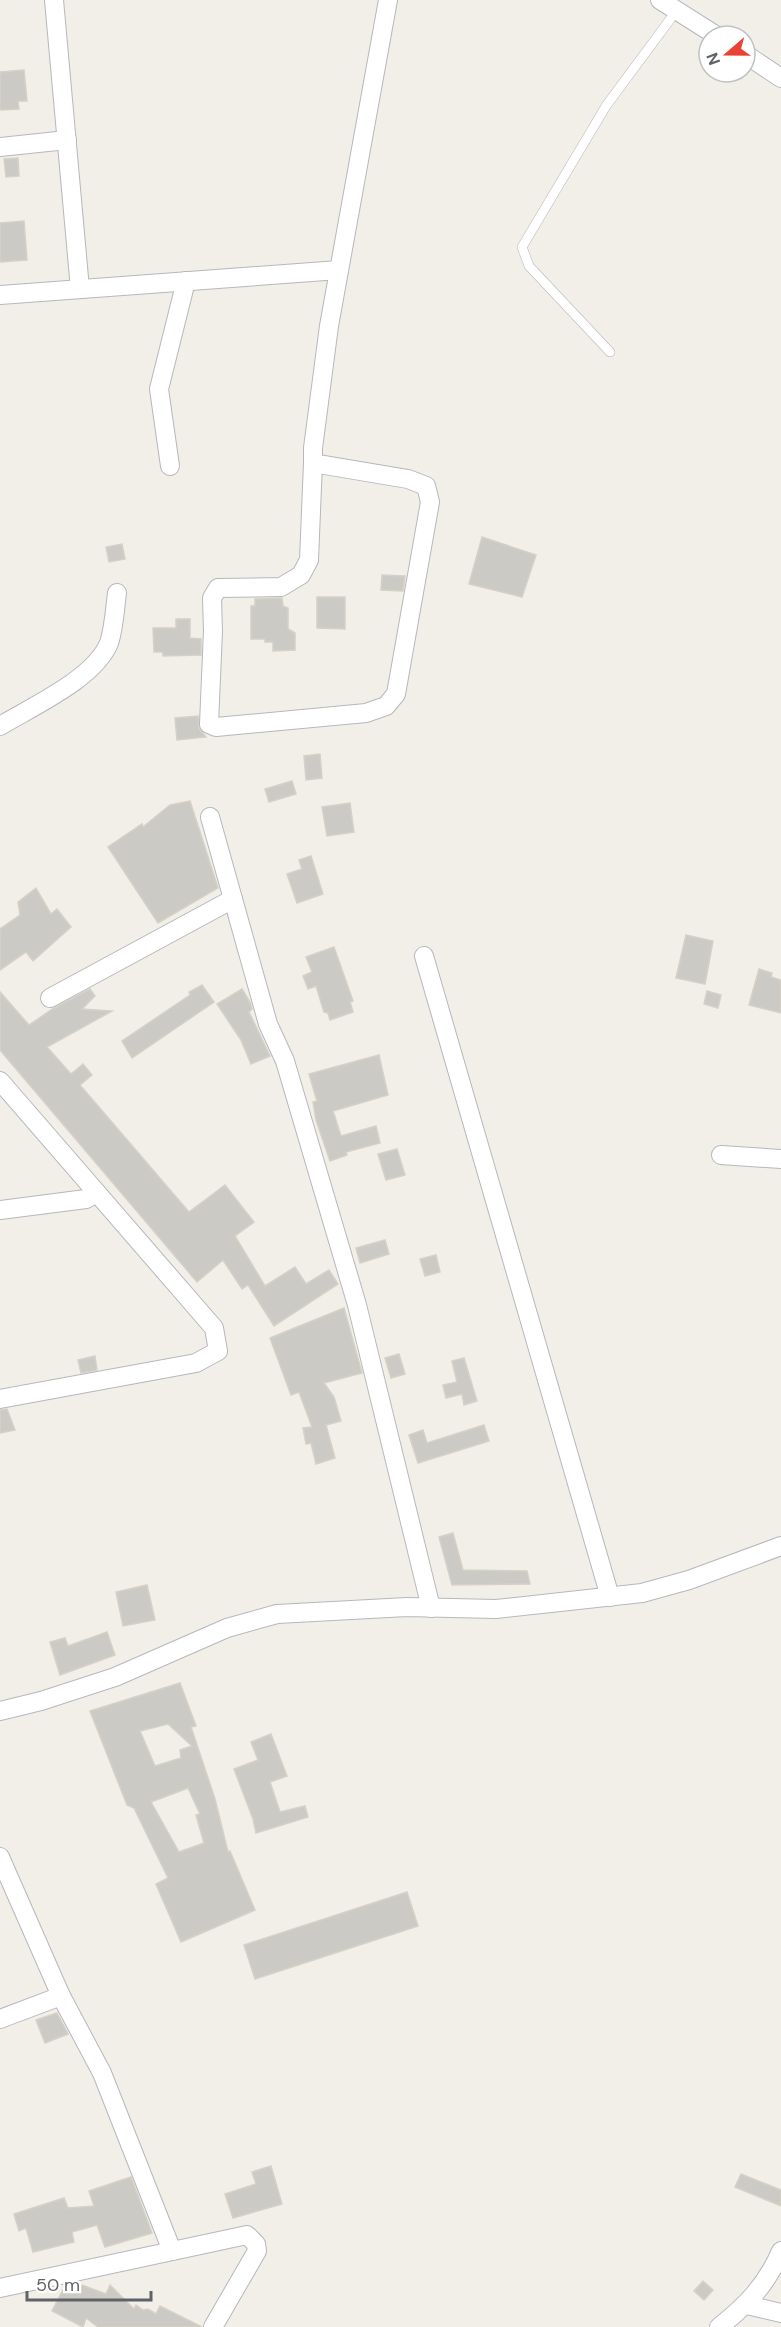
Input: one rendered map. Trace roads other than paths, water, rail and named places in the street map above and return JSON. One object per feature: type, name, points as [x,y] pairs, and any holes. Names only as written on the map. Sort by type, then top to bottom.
[{"type":"street","points":[[54,0],[80,289]]},
{"type":"street","points":[[313,463],[408,478],[426,486],[430,502],[396,694],[386,706],[366,713],[216,727],[209,724],[212,598],[218,588],[281,587],[301,575],[309,560],[313,463],[329,326],[388,0]]},
{"type":"street","points":[[660,0],[699,24]]},
{"type":"street","points":[[757,62],[781,78]]},
{"type":"street","points":[[0,147],[67,140]]},
{"type":"street","points":[[0,295],[339,270]]},
{"type":"street","points":[[170,466],[159,389],[186,281]]},
{"type":"street","points":[[0,726],[60,690],[91,668],[109,643],[117,592]]},
{"type":"street","points":[[210,817],[268,1024],[285,1061],[357,1305],[431,1608]]},
{"type":"street","points":[[50,998],[233,899]]},
{"type":"street","points":[[424,956],[610,1597]]},
{"type":"street","points":[[0,1082],[214,1328],[218,1351],[196,1363],[0,1399]]},
{"type":"street","points":[[721,1155],[781,1158]]},
{"type":"street","points":[[0,1210],[86,1199],[97,1193]]},
{"type":"street","points":[[0,1711],[41,1701],[116,1677],[227,1628],[277,1614],[431,1608],[496,1609],[642,1593],[689,1580],[781,1546]]},
{"type":"street","points":[[0,1857],[61,1996],[102,2073],[172,2252]]},
{"type":"street","points":[[0,2019],[61,1996]]},
{"type":"street","points":[[0,2288],[172,2252],[241,2234],[247,2235],[253,2238],[257,2251],[213,2327]]},
{"type":"street","points":[[719,2327],[747,2305],[773,2270],[781,2251]]},
{"type":"street","points":[[747,2305],[781,2313]]},
{"type":"lane","points":[[610,352],[529,266],[522,247],[606,106],[677,10]]}]
